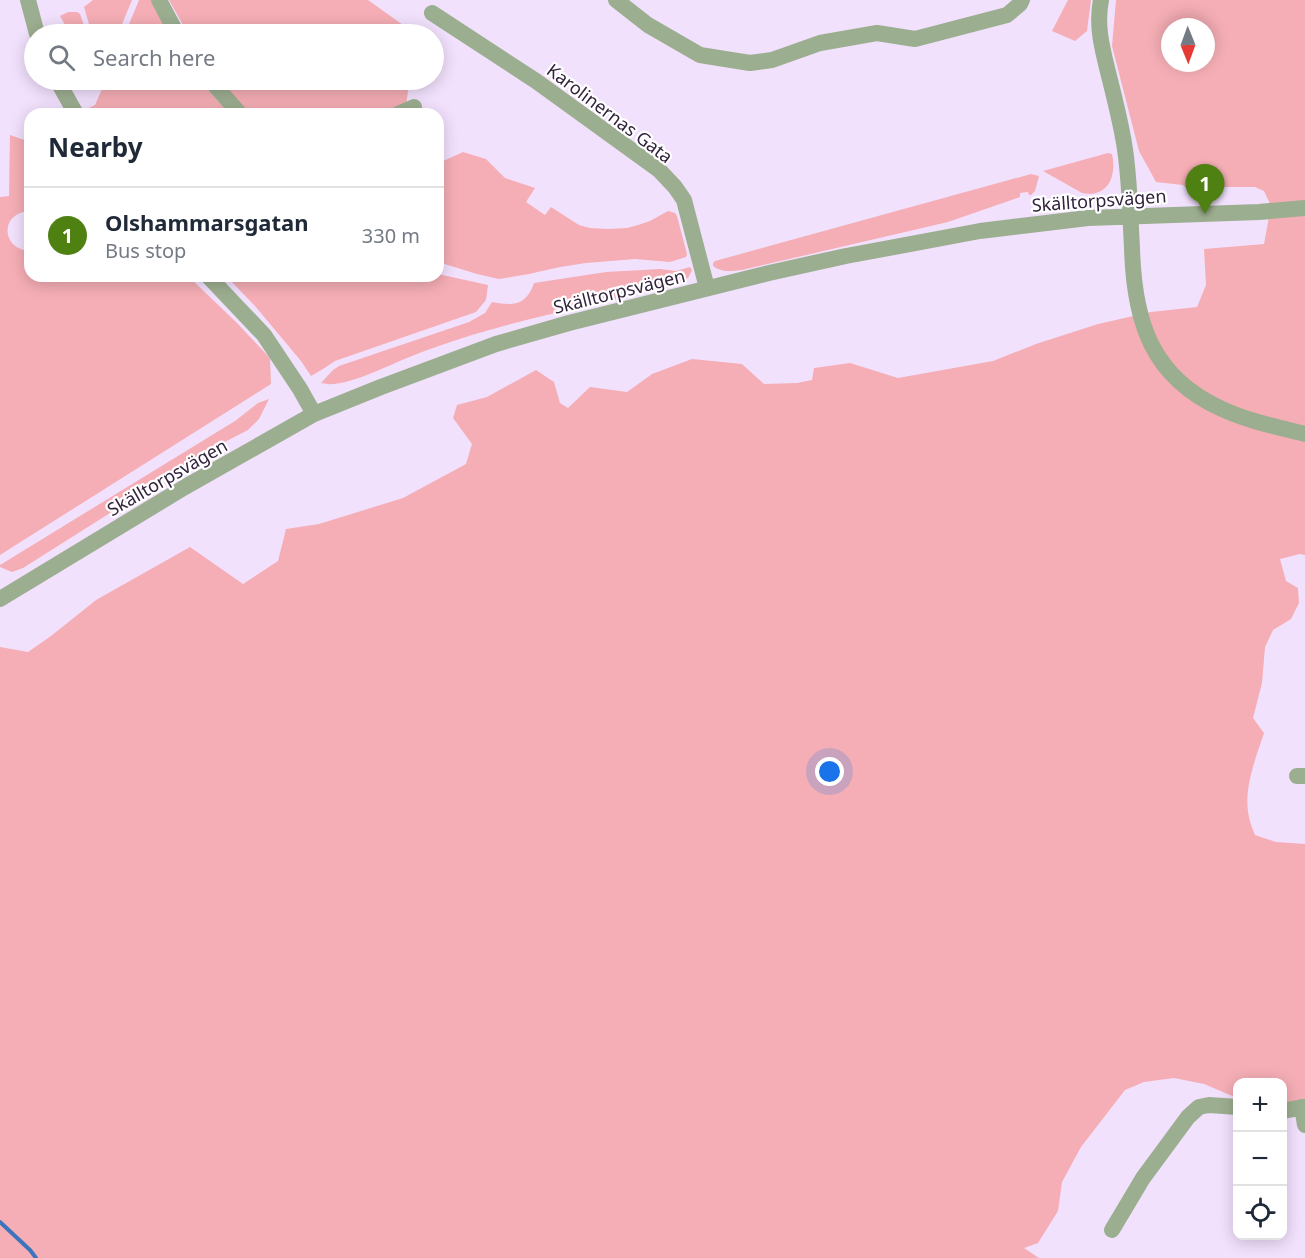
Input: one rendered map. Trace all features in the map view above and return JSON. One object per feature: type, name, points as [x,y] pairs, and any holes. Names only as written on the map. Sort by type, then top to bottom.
[{"type":"street","points":[[28,0],[34,24]]},
{"type":"street","points":[[159,0],[172,24]]},
{"type":"street","points":[[616,0],[648,25],[700,55],[750,63],[772,60],[820,43],[877,33],[915,39],[1007,15],[1022,0]]},
{"type":"street","points":[[1101,0],[1100,36],[1125,145],[1135,288],[1149,342],[1166,367],[1193,392],[1222,409],[1305,435]]},
{"type":"street","name":"Karolinernas Gata","points":[[432,13],[536,81],[659,170],[684,200],[707,288]]},
{"type":"street","points":[[63,90],[73,108]]},
{"type":"street","points":[[219,90],[235,108]]},
{"type":"street","points":[[410,108],[414,106]]},
{"type":"street","name":"Skälltorpsvägen","points":[[1,595],[314,414],[496,344],[569,322],[846,256],[1005,227],[1088,218],[1259,212],[1305,208]]},
{"type":"street","points":[[214,282],[264,335],[314,414]]},
{"type":"street","points":[[1112,1230],[1143,1178],[1188,1117],[1200,1107],[1209,1105],[1233,1107]]},
{"type":"street","points":[[1287,1110],[1303,1107],[1305,1125]]},
{"type":"shaded area","points":[[93,0],[132,0],[122,24],[89,24],[84,7]]},
{"type":"shaded area","points":[[139,0],[151,0],[165,24],[129,24]]},
{"type":"shaded area","points":[[169,0],[368,0],[402,24],[182,24]]},
{"type":"shaded area","points":[[1068,0],[1091,0],[1087,31],[1075,41],[1052,31]]},
{"type":"shaded area","points":[[1116,0],[1305,0],[1305,555],[1280,559],[1286,581],[1298,588],[1299,603],[1291,619],[1273,630],[1265,647],[1262,683],[1253,718],[1264,733],[1251,775],[1248,807],[1255,835],[1276,842],[1305,844],[1305,1100],[1287,1104],[1287,1078],[1233,1078],[1233,1096],[1204,1084],[1174,1078],[1144,1082],[1125,1090],[1081,1147],[1062,1182],[1058,1211],[1038,1243],[1024,1248],[1039,1258],[0,1258],[0,647],[28,652],[96,600],[190,547],[243,584],[278,561],[286,529],[319,524],[403,498],[466,464],[472,444],[453,418],[457,405],[487,397],[536,370],[554,382],[560,403],[568,408],[590,387],[627,392],[652,374],[692,359],[742,364],[764,384],[812,380],[814,368],[850,363],[898,378],[993,361],[1098,324],[1151,312],[1197,307],[1206,285],[1204,249],[1264,244],[1271,206],[1264,191],[1255,187],[1214,187],[1197,198],[1183,185],[1156,182],[1139,151],[1112,46]]},
{"type":"shaded area","points":[[68,12],[77,12],[84,24],[64,24],[60,16]]},
{"type":"shaded area","points":[[102,90],[208,90],[225,108],[89,108],[95,105]]},
{"type":"shaded area","points":[[228,90],[408,90],[406,106],[402,108],[243,108]]},
{"type":"shaded area","points":[[10,135],[24,140],[24,212],[13,217],[8,231],[13,244],[24,250],[24,282],[194,282],[270,358],[271,384],[0,555],[0,197],[9,196]]},
{"type":"shaded area","points":[[463,152],[486,159],[505,178],[535,188],[526,202],[545,215],[551,207],[579,225],[590,228],[627,228],[650,221],[668,211],[675,213],[686,257],[670,262],[635,259],[586,263],[499,279],[444,264],[444,161]]},
{"type":"shaded area","points":[[1108,153],[1112,154],[1112,177],[1104,189],[1091,194],[1082,193],[1043,171]]},
{"type":"shaded area","points":[[1031,174],[1039,176],[1035,191],[1031,195],[1028,192],[1020,193],[1020,197],[948,222],[742,270],[723,271],[713,266],[715,261]]},
{"type":"shaded area","points":[[690,267],[692,270],[688,278],[672,286],[475,334],[443,344],[354,380],[330,384],[321,383],[339,366],[469,322],[485,313],[492,302],[518,303],[531,291],[534,283],[606,272],[660,269],[676,271]]},
{"type":"shaded area","points":[[444,275],[488,285],[486,300],[476,312],[335,361],[311,376],[255,306],[232,282],[444,282]]},
{"type":"shaded area","points":[[269,399],[259,419],[248,430],[213,448],[23,568],[12,572],[0,567],[235,421],[258,403]]},
{"type":"waterway","points":[[0,1222],[36,1258]]},
{"type":"place","name":"Olshammarsgatan","points":[[1205,214]]}]
